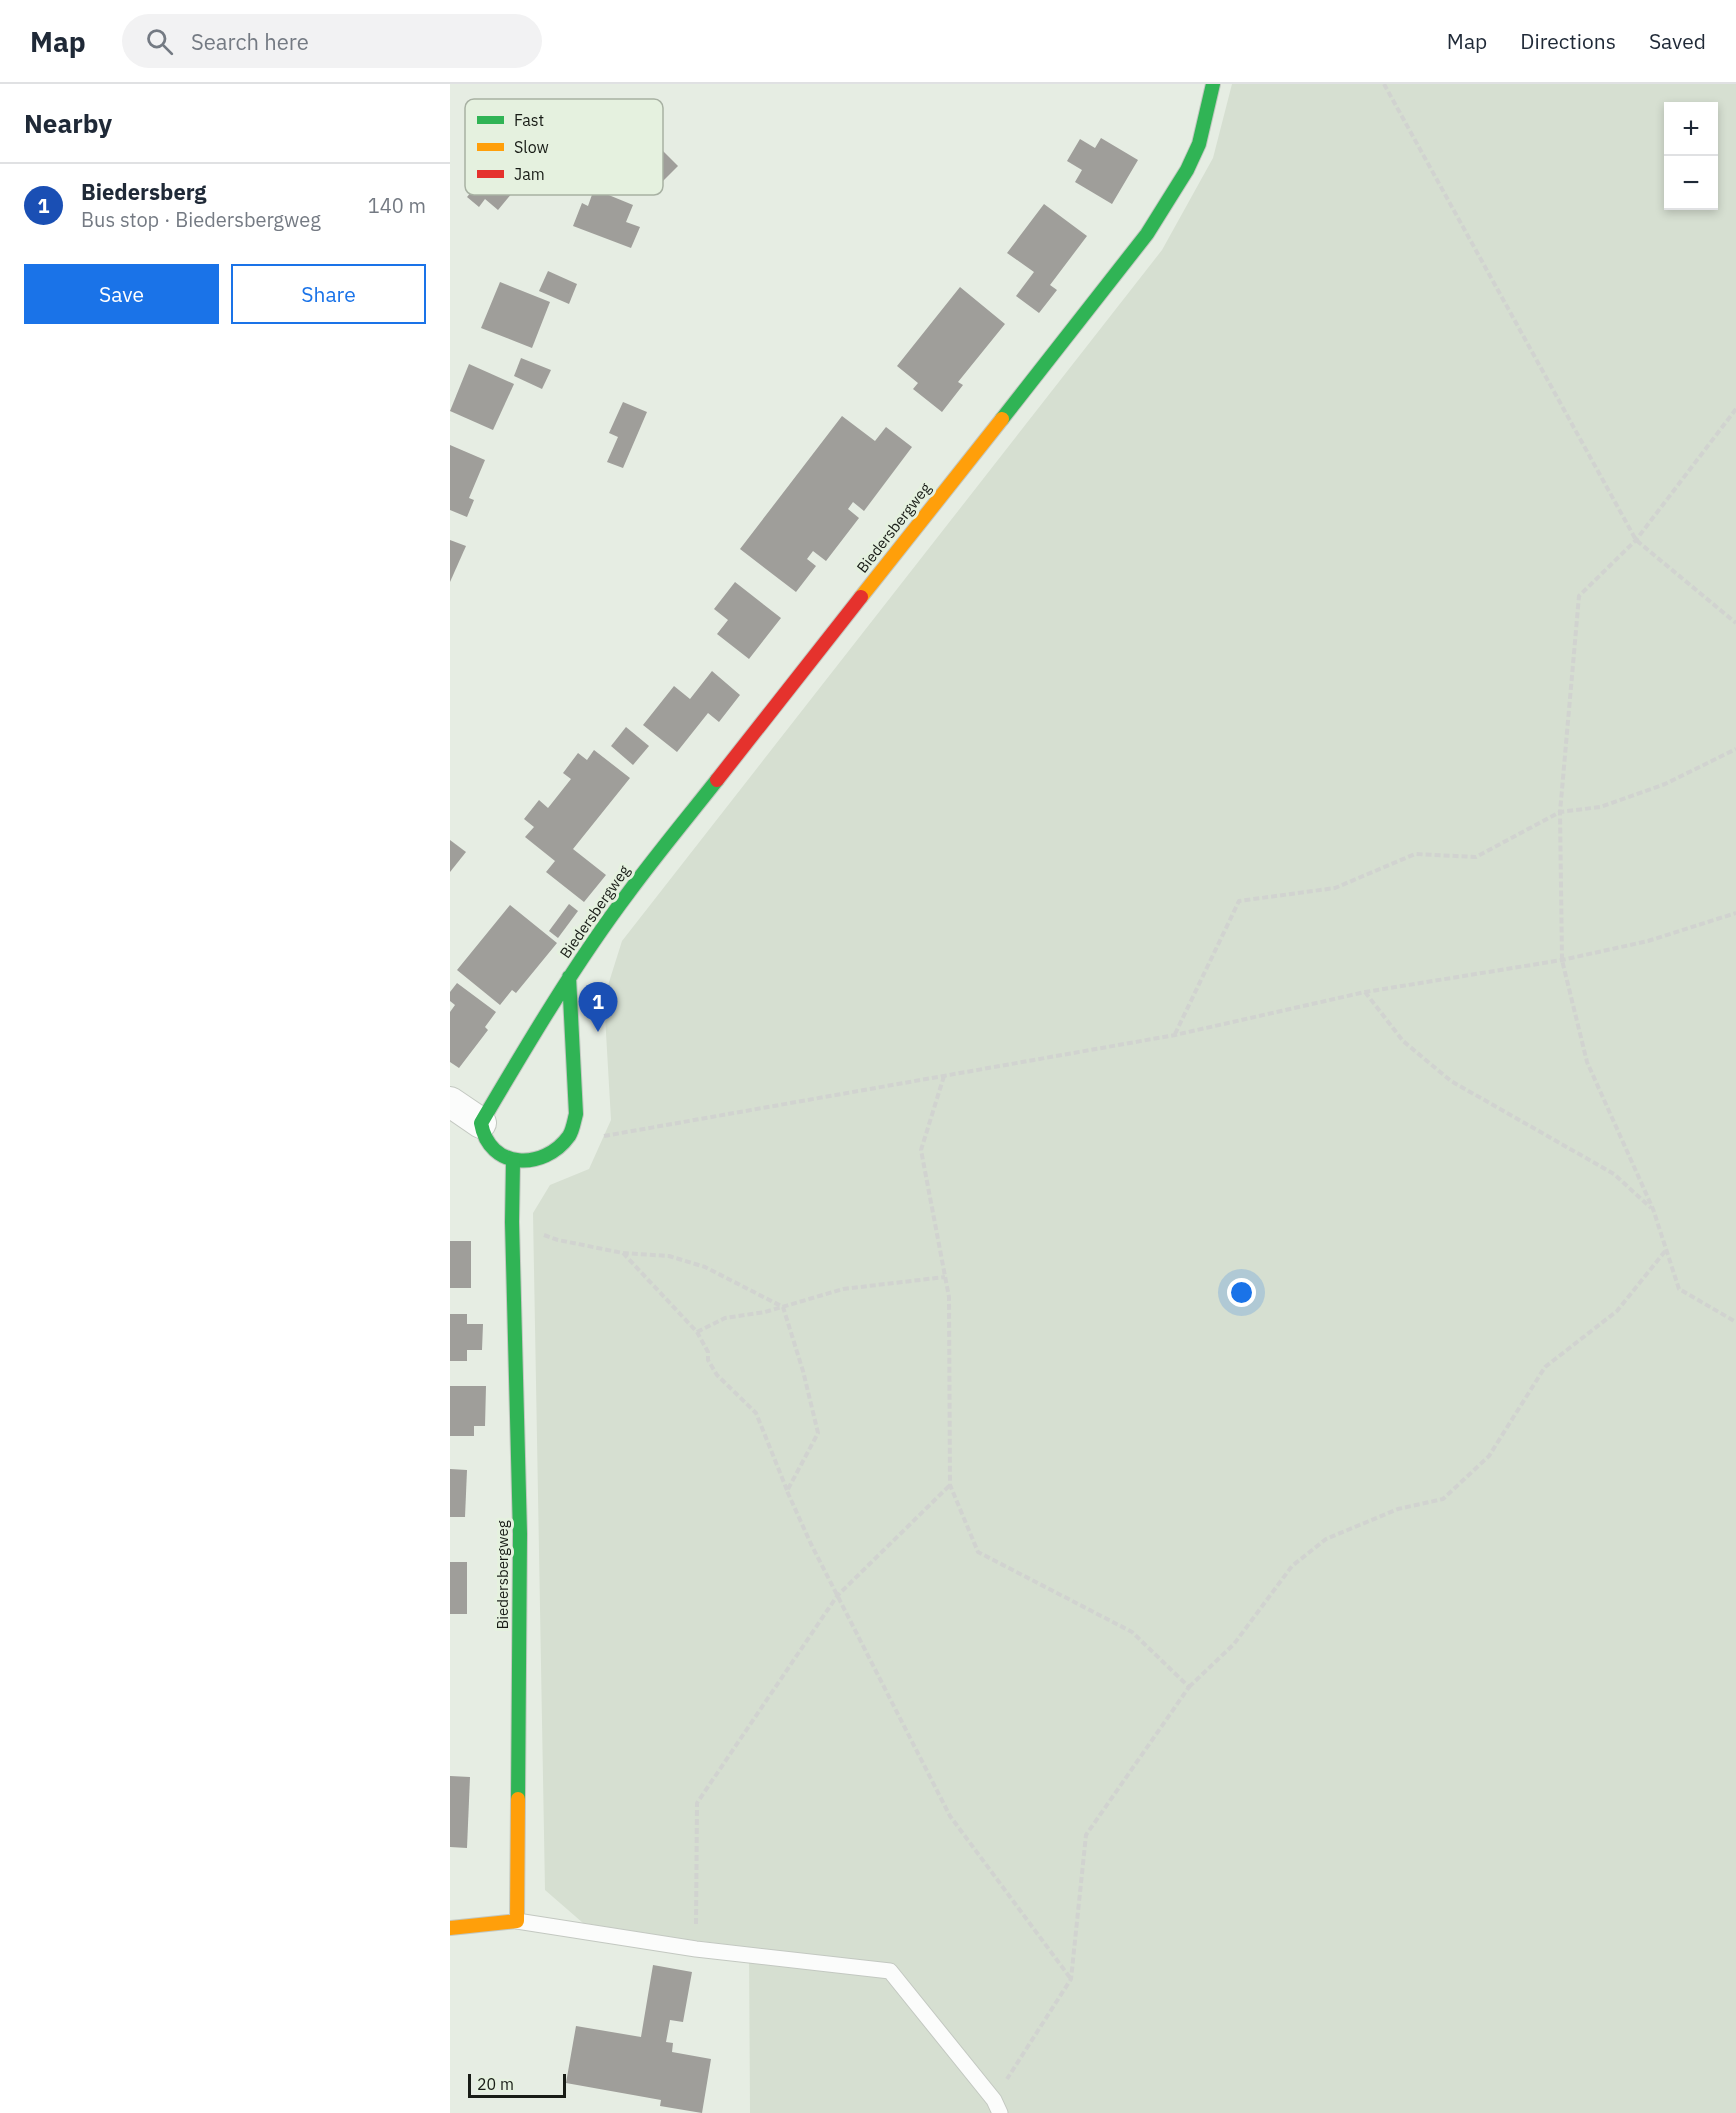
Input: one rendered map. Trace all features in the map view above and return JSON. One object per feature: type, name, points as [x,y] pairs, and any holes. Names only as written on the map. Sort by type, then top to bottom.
[{"type":"street","name":"Biedersbergweg","points":[[481,1123],[527,1043],[627,893],[1147,234],[1191,162],[1204,126],[1214,84]]},
{"type":"street","name":"Biedersbergweg","points":[[569,977],[576,1114],[570,1135]]},
{"type":"street","points":[[450,1102],[481,1123],[486,1141],[500,1155],[513,1162],[539,1159],[556,1150],[570,1135]]},
{"type":"street","name":"Biedersbergweg","points":[[513,1162],[512,1222],[520,1534],[517,1922]]},
{"type":"street","points":[[450,1928],[517,1922]]},
{"type":"lane","points":[[517,1922],[696,1949],[890,1971],[997,2106]]},
{"type":"path","points":[[1384,84],[1636,540],[1736,623]]},
{"type":"path","points":[[1736,409],[1636,540],[1580,596],[1560,812],[1562,960],[1587,1062],[1653,1209],[1679,1289],[1736,1322]]},
{"type":"path","points":[[1175,1035],[1239,901],[1335,888],[1415,854],[1476,857],[1560,812],[1600,807],[1665,784],[1736,748]]},
{"type":"path","points":[[570,1135],[593,1138],[1175,1035],[1365,992],[1562,960],[1648,941],[1736,913]]},
{"type":"path","points":[[1365,992],[1403,1041],[1451,1081],[1614,1174],[1653,1209]]},
{"type":"path","points":[[944,1076],[921,1150],[949,1297],[950,1485],[978,1552],[1132,1632],[1189,1687]]},
{"type":"path","points":[[512,1222],[558,1240],[623,1253],[669,1256],[705,1266],[783,1307],[803,1371],[818,1433],[787,1491]]},
{"type":"path","points":[[997,2106],[1071,1979],[1086,1835],[1189,1687],[1234,1644],[1292,1566],[1326,1539],[1398,1509],[1443,1499],[1489,1456],[1545,1367],[1617,1311],[1666,1249]]},
{"type":"path","points":[[623,1253],[697,1332],[708,1352],[708,1360],[717,1375],[756,1413],[787,1491],[837,1596],[950,1816],[1071,1979]]},
{"type":"path","points":[[697,1332],[725,1318],[765,1312],[843,1289],[945,1277]]},
{"type":"path","points":[[696,1949],[697,1803],[837,1596],[950,1485]]},
{"type":"green space","points":[[1232,84],[1736,84],[1736,2113],[750,2113],[749,1947],[583,1923],[545,1890],[533,1213],[550,1185],[589,1169],[611,1120],[604,998],[622,941],[1162,250],[1213,158]]},
{"type":"building","points":[[1101,138],[1138,160],[1112,204],[1075,182],[1082,170],[1067,161],[1080,139],[1095,148]]},
{"type":"building","points":[[663,151],[678,166],[663,181]]},
{"type":"building","points":[[469,195],[510,195],[498,210],[485,199],[479,207],[467,197]]},
{"type":"building","points":[[592,195],[609,195],[633,205],[626,222],[640,227],[631,248],[573,226],[582,203],[588,206]]},
{"type":"building","points":[[1044,204],[1087,236],[1050,285],[1057,290],[1039,313],[1016,296],[1034,272],[1007,253]]},
{"type":"building","points":[[548,271],[577,284],[569,304],[539,291]]},
{"type":"building","points":[[500,282],[550,302],[532,348],[481,328]]},
{"type":"building","points":[[960,287],[1005,324],[958,382],[963,385],[942,412],[913,389],[918,383],[897,366]]},
{"type":"building","points":[[521,358],[551,370],[542,389],[514,376]]},
{"type":"building","points":[[469,364],[514,384],[493,430],[450,411]]},
{"type":"building","points":[[623,402],[647,412],[623,468],[607,462],[618,437],[609,433]]},
{"type":"building","points":[[842,416],[875,441],[886,427],[912,447],[864,511],[853,502],[848,509],[859,518],[826,561],[813,551],[807,559],[816,566],[796,592],[740,549]]},
{"type":"building","points":[[450,445],[485,460],[469,498],[474,500],[467,517],[450,510]]},
{"type":"building","points":[[450,540],[466,546],[450,582]]},
{"type":"building","points":[[735,582],[781,618],[749,659],[717,634],[728,620],[714,609]]},
{"type":"building","points":[[712,671],[740,695],[719,722],[708,713],[677,752],[643,725],[674,686],[690,699]]},
{"type":"building","points":[[626,727],[649,746],[633,765],[611,746]]},
{"type":"building","points":[[594,750],[630,778],[573,849],[606,875],[584,902],[546,872],[555,861],[525,837],[534,827],[524,819],[539,800],[548,808],[571,779],[563,773],[578,753],[587,760]]},
{"type":"building","points":[[450,840],[466,852],[450,872]]},
{"type":"building","points":[[569,904],[578,911],[558,938],[549,931]]},
{"type":"building","points":[[510,905],[557,943],[516,993],[512,990],[500,1005],[457,970]]},
{"type":"building","points":[[457,983],[496,1012],[485,1027],[488,1030],[459,1068],[450,1062],[450,1012],[455,1005],[450,1001],[450,992]]},
{"type":"building","points":[[450,1241],[471,1241],[471,1288],[450,1288]]},
{"type":"building","points":[[450,1314],[467,1314],[467,1324],[483,1324],[482,1350],[467,1350],[467,1361],[450,1361]]},
{"type":"building","points":[[450,1386],[486,1386],[485,1426],[474,1426],[474,1436],[450,1436]]},
{"type":"building","points":[[450,1469],[467,1470],[465,1517],[450,1517]]},
{"type":"building","points":[[450,1562],[467,1562],[467,1614],[450,1614]]},
{"type":"building","points":[[450,1776],[470,1777],[467,1848],[450,1847]]},
{"type":"building","points":[[653,1965],[692,1972],[683,2022],[670,2020],[666,2042],[673,2043],[672,2052],[711,2059],[702,2113],[660,2106],[661,2100],[566,2083],[576,2026],[641,2037]]},
{"type":"traffic: fast","points":[[1002,419],[1147,234],[1187,170],[1199,144],[1213,84]]},
{"type":"traffic: fast","points":[[569,977],[576,1114],[572,1131],[558,1147],[546,1155],[532,1160],[506,1157],[495,1150],[486,1138],[481,1123],[534,1035],[552,1006],[570,977],[589,948],[640,878],[717,780]]},
{"type":"traffic: fast","points":[[513,1162],[512,1222],[520,1534],[518,1799]]},
{"type":"traffic: slow","points":[[861,597],[1002,419]]},
{"type":"traffic: slow","points":[[450,1928],[517,1921],[518,1799]]},
{"type":"traffic: jam","points":[[717,780],[861,597]]},
{"type":"place","name":"Biedersberg","points":[[598,1032]]}]
